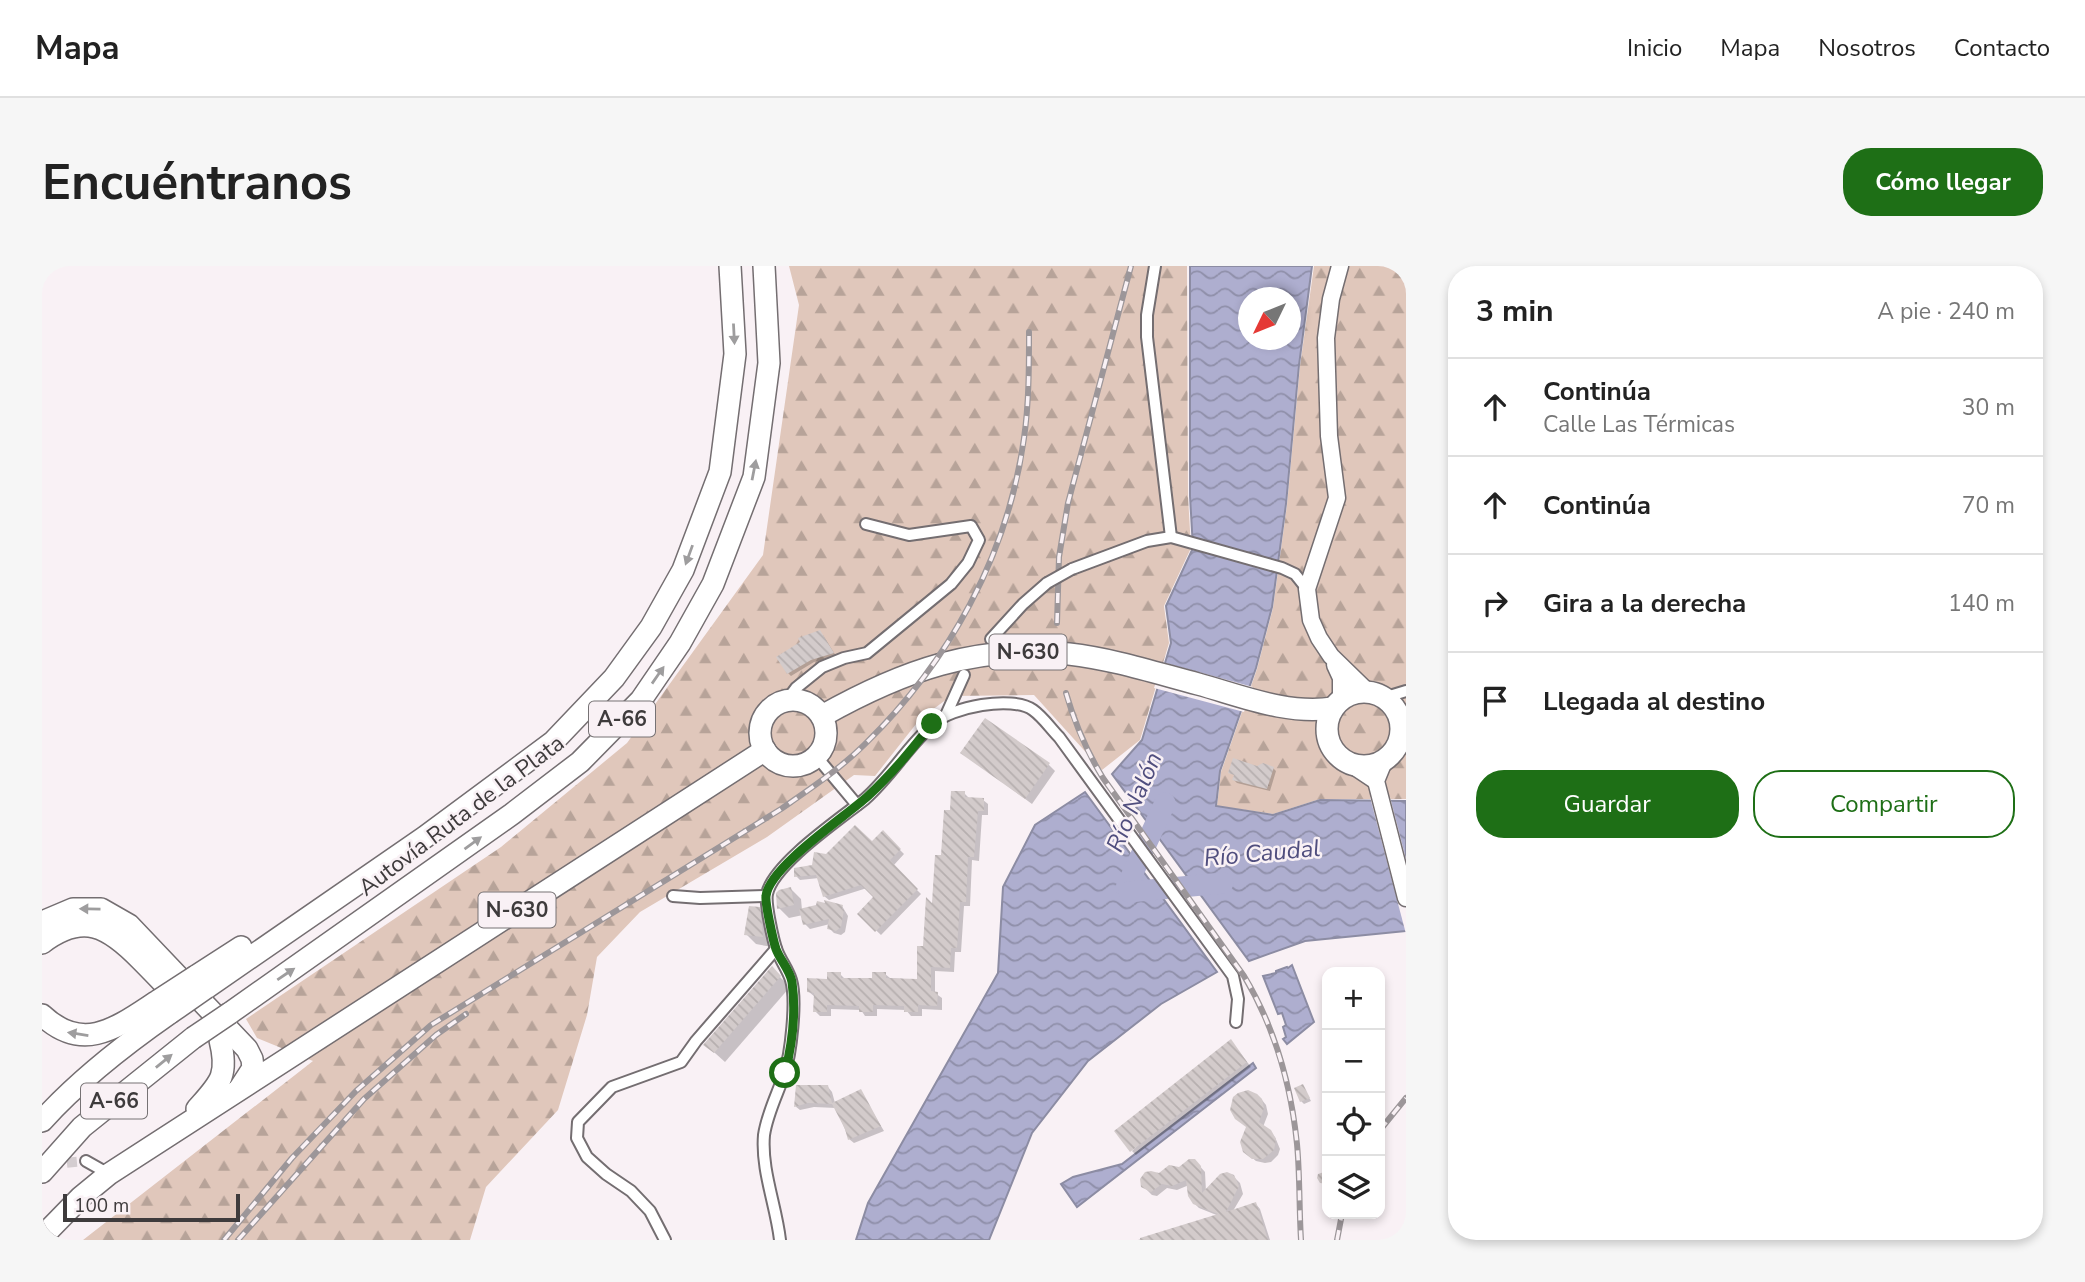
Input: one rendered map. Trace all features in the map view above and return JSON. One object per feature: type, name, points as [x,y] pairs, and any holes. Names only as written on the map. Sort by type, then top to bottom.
[{"type":"highway","name":"Autovía Ruta de la Plata","points":[[42,1121],[59,1102],[164,1007],[425,837],[553,743],[614,678],[651,627],[683,570],[720,472],[735,354],[730,266]]},
{"type":"highway","name":"Autovía Ruta de la Plata","points":[[42,1172],[82,1127],[193,1038],[512,814],[580,762],[641,700],[680,643],[713,584],[754,477],[769,363],[764,266]]},
{"type":"highway","name":"N-630","points":[[822,716],[861,694],[910,673],[971,656],[1019,651],[1070,654],[1129,665],[1287,708],[1311,721],[1328,737],[1339,757],[1349,763]]},
{"type":"highway","name":"N-630","points":[[1287,708],[1337,704],[1349,695],[1375,695]]},
{"type":"highway","points":[[1349,763],[1368,766],[1395,754],[1403,725],[1397,713],[1375,695]]},
{"type":"highway","points":[[787,700],[800,701],[813,706],[822,716],[827,733],[822,751],[809,763],[793,767],[776,762],[765,750],[760,738],[761,726],[766,714],[775,705],[787,700]]},
{"type":"highway","points":[[1328,737],[1327,725],[1337,704]]},
{"type":"highway","name":"N-630","points":[[257,1062],[310,1044],[765,750]]},
{"type":"highway","points":[[42,924],[73,909],[101,909],[129,925],[257,1062]]},
{"type":"highway","points":[[42,943],[58,930],[74,926],[93,925],[108,931],[121,939],[220,1040],[257,1062]]},
{"type":"highway","points":[[42,1015],[66,1032],[81,1036],[97,1035],[164,1007]]},
{"type":"highway","points":[[177,1130],[205,1100],[224,1071],[220,1040]]},
{"type":"highway","points":[[42,1237],[80,1197],[109,1174],[239,1089],[257,1062],[310,1044]]},
{"type":"street","points":[[1155,266],[1147,315],[1147,337],[1171,537]]},
{"type":"street","points":[[1337,704],[1341,678],[1311,620],[1307,589],[1337,498],[1329,436],[1326,338],[1331,299],[1340,266]]},
{"type":"street","points":[[787,700],[796,688],[822,667],[867,653],[951,584],[968,563],[979,540],[971,526],[909,535],[866,524]]},
{"type":"street","points":[[991,639],[1023,604],[1047,583],[1072,569],[1147,541],[1171,537],[1282,568],[1295,574],[1307,589]]},
{"type":"street","points":[[1331,656],[1375,695],[1406,691]]},
{"type":"street","points":[[946,715],[964,675]]},
{"type":"street","points":[[780,1240],[764,1161],[764,1135],[770,1109],[790,1053],[792,981],[776,949],[766,896],[774,877],[790,860],[892,773],[932,724],[946,715],[999,703],[1020,704],[1034,710],[1059,737],[1233,976],[1238,999],[1236,1022]]},
{"type":"street","points":[[1376,781],[1395,754]]},
{"type":"street","points":[[816,756],[857,805]]},
{"type":"street","points":[[1349,763],[1376,781],[1406,898]]},
{"type":"street","points":[[673,896],[766,896]]},
{"type":"street","points":[[665,1240],[650,1211],[641,1201],[587,1157],[577,1138],[578,1122],[612,1087],[681,1062],[695,1041],[776,949]]},
{"type":"street","points":[[86,1161],[109,1174]]},
{"type":"green space","points":[[789,266],[1187,266],[1188,496],[1191,548],[1164,606],[1169,643],[1140,740],[1102,770],[1034,695],[951,696],[920,719],[875,776],[854,775],[767,837],[640,912],[597,957],[587,1015],[558,1110],[486,1187],[470,1240],[83,1240],[313,1061],[257,1038],[246,1019],[501,847],[627,743],[763,555],[799,305]]},
{"type":"green space","points":[[1314,266],[1406,266],[1406,799],[1320,799],[1273,814],[1217,806],[1221,772],[1257,669],[1273,608]]},
{"type":"water","points":[[1190,266],[1312,266],[1301,350],[1301,287],[1238,287],[1238,350],[1301,350],[1286,504],[1272,607],[1256,668],[1220,771],[1216,806],[1273,815],[1320,800],[1406,801],[1406,931],[1305,941],[1249,961],[1112,774],[1142,740],[1171,643],[1166,606],[1193,548],[1190,496]]},
{"type":"water","points":[[1085,792],[1217,972],[1161,1004],[1088,1061],[1032,1133],[989,1240],[856,1240],[868,1203],[998,973],[1003,887],[1035,825]]},
{"type":"water","points":[[1292,965],[1314,1022],[1287,1044],[1283,1039],[1286,1037],[1283,1027],[1286,1025],[1282,1013],[1278,1014],[1263,976]]},
{"type":"water","points":[[1253,1063],[1256,1068],[1077,1207],[1061,1184],[1073,1177],[1122,1164]]},
{"type":"pier","points":[[1162,662],[1253,687],[1244,712],[1154,688]]},
{"type":"pier","points":[[1370,797],[1390,797],[1406,859],[1406,934]]},
{"type":"building","points":[[820,630],[834,653],[811,660],[787,674],[776,657],[800,642],[798,638]]},
{"type":"building","points":[[985,718],[1050,763],[1025,799],[960,753]]},
{"type":"building","points":[[1233,758],[1257,766],[1263,763],[1274,767],[1267,789],[1232,780],[1234,775],[1228,773]]},
{"type":"building","points":[[951,791],[965,791],[965,797],[984,798],[984,811],[978,811],[974,857],[968,857],[966,902],[960,902],[957,948],[951,948],[950,968],[931,967],[931,991],[938,992],[937,1006],[918,1005],[918,1012],[904,1012],[904,1006],[873,1005],[873,1012],[859,1012],[859,1006],[827,1005],[827,1012],[813,1012],[814,993],[807,992],[807,978],[827,979],[827,972],[841,972],[841,978],[872,978],[872,972],[886,972],[886,978],[917,979],[917,946],[923,946],[926,897],[932,903],[935,855],[941,855],[944,810],[950,810]]},
{"type":"building","points":[[855,825],[872,841],[883,830],[901,849],[890,860],[918,889],[875,932],[857,914],[873,897],[861,885],[823,897],[816,875],[794,877],[794,868],[812,865],[814,852],[826,854]]},
{"type":"building","points":[[791,887],[794,905],[777,909],[776,893]]},
{"type":"building","points":[[824,900],[843,905],[841,927],[836,931],[827,929],[829,919],[803,925],[799,909],[816,905],[817,901],[825,903]]},
{"type":"building","points":[[749,906],[760,907],[763,937],[744,935]]},
{"type":"building","points":[[772,966],[781,976],[714,1053],[703,1045]]},
{"type":"building","points":[[1231,1039],[1247,1062],[1130,1152],[1114,1131]]},
{"type":"building","points":[[1303,1084],[1310,1098],[1300,1102],[1294,1088]]},
{"type":"building","points":[[796,1085],[828,1085],[832,1103],[861,1089],[881,1126],[848,1140],[832,1104],[808,1103],[794,1107]]},
{"type":"building","points":[[1248,1090],[1262,1099],[1264,1108],[1259,1122],[1271,1130],[1276,1139],[1274,1150],[1263,1159],[1252,1159],[1243,1152],[1240,1142],[1246,1127],[1235,1119],[1230,1110],[1233,1097]]},
{"type":"building","points":[[1189,1159],[1195,1159],[1201,1166],[1202,1193],[1220,1174],[1227,1172],[1234,1175],[1239,1186],[1226,1212],[1256,1202],[1268,1240],[1140,1240],[1218,1214],[1193,1204],[1188,1196],[1186,1180],[1172,1186],[1162,1184],[1151,1192],[1141,1187],[1140,1179],[1145,1172],[1159,1173],[1169,1165],[1179,1167]]},
{"type":"building","points":[[1322,1173],[1322,1183],[1317,1178]]},
{"type":"waterway","name":"Río Nalón","points":[[1126,888],[1165,803]]},
{"type":"waterway","name":"Río Caudal","points":[[1129,892],[1223,883]]},
{"type":"tunnel","points":[[52,1164],[86,1161]]},
{"type":"railway","points":[[1057,623],[1059,557],[1068,503],[1131,266]]},
{"type":"railway","points":[[224,1240],[292,1158],[356,1091],[431,1025],[781,809],[845,762],[895,712],[948,642],[989,565],[1004,524],[1024,438],[1028,399],[1029,332]]},
{"type":"railway","points":[[1066,693],[1082,737],[1103,778],[1244,976],[1264,1015],[1286,1078],[1294,1122],[1301,1240]]},
{"type":"railway","points":[[238,1240],[364,1099],[436,1035],[466,1014]]},
{"type":"railway","points":[[1385,1124],[1406,1098]]},
{"type":"railway","points":[[1337,1240],[1341,1219]]},
{"type":"route","points":[[785,1073],[790,1053],[792,981],[776,949],[766,896],[774,877],[790,860],[892,773],[932,724]]}]
